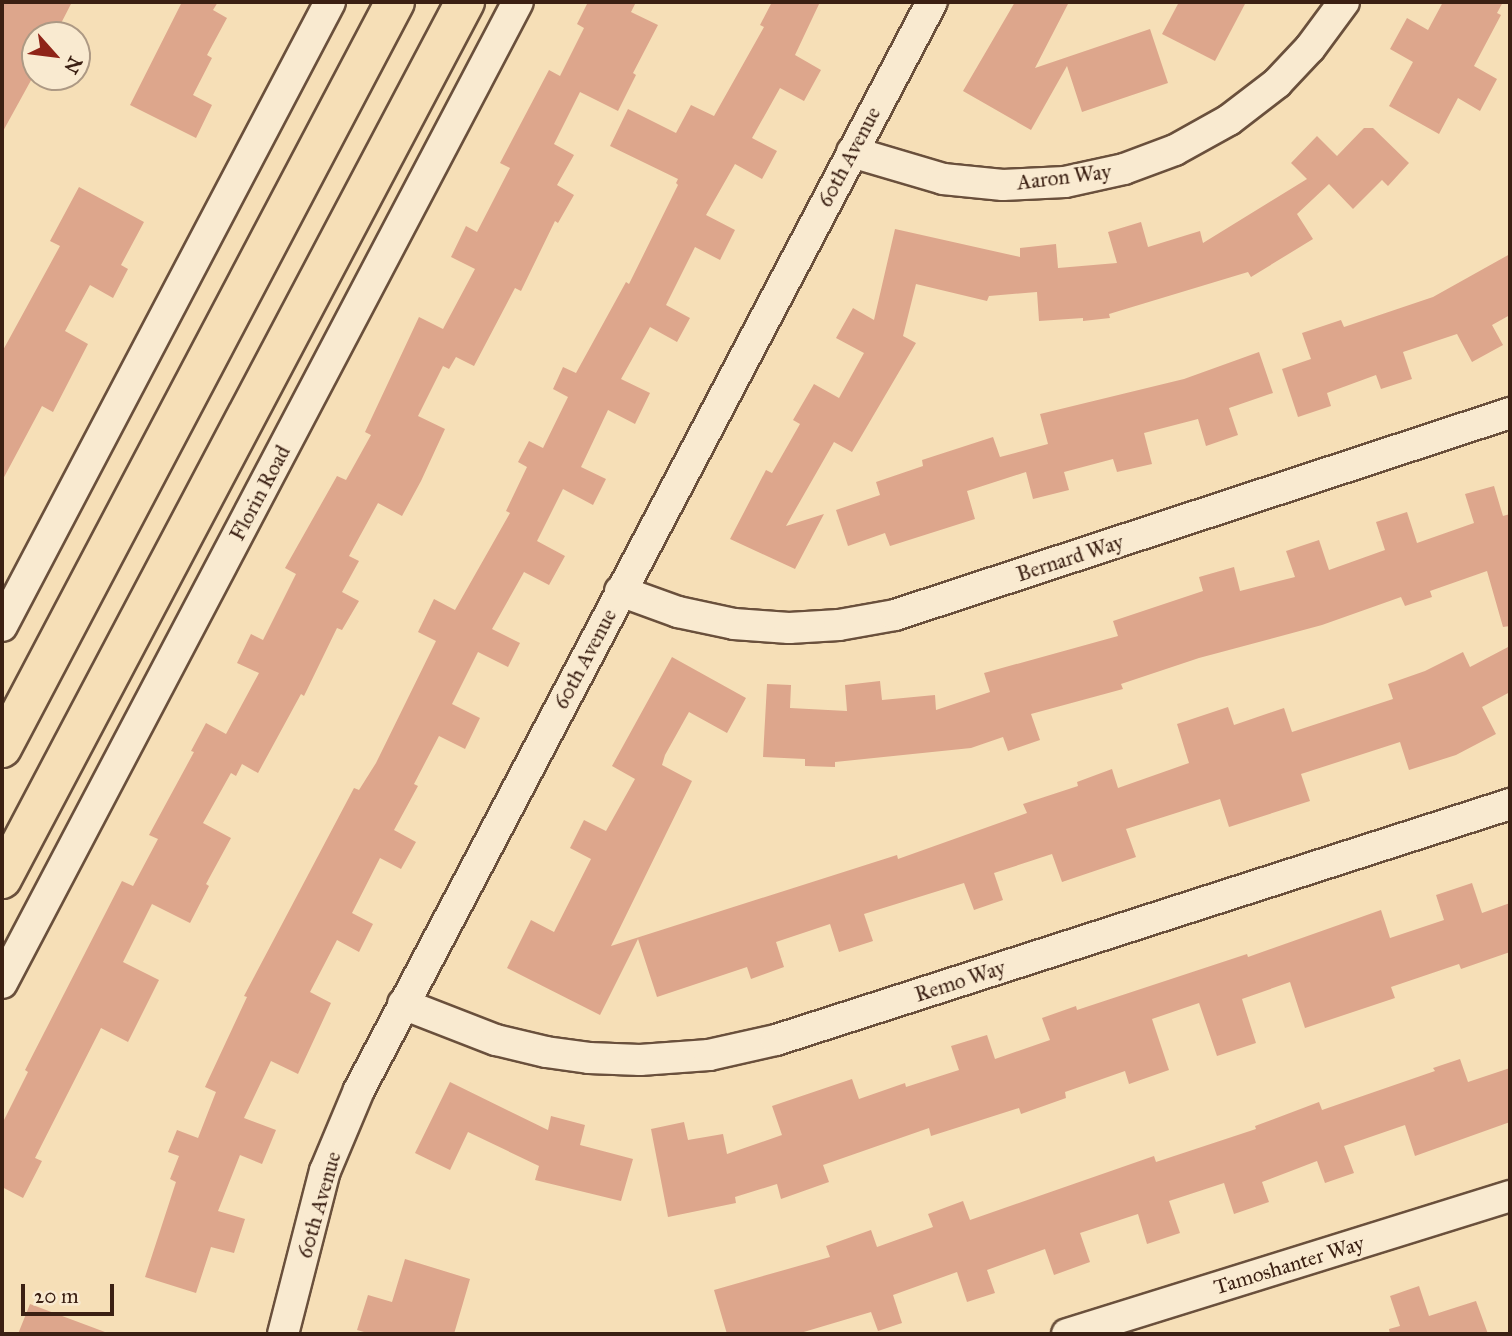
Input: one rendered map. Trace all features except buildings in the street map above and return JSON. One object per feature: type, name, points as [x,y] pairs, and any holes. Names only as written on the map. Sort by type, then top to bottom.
[{"type":"main road","points":[[2,748],[394,2]]},
{"type":"main road","points":[[2,879],[465,2]]},
{"type":"street","points":[[2,626],[330,2]]},
{"type":"street","name":"Florin Road","points":[[2,984],[518,2]]},
{"type":"street","name":"60th Avenue","points":[[283,1334],[325,1171],[359,1090],[932,2]]},
{"type":"street","name":"Aaron Way","points":[[852,152],[943,179],[1003,185],[1065,182],[1124,169],[1175,150],[1229,120],[1277,83],[1310,48],[1344,2]]},
{"type":"street","name":"Bernard Way","points":[[620,591],[678,611],[789,628],[839,625],[895,615],[1510,413]]},
{"type":"street","name":"Remo Way","points":[[402,1004],[475,1033],[546,1052],[589,1058],[640,1060],[709,1055],[776,1040],[1510,804]]},
{"type":"street","name":"Tamoshanter Way","points":[[1067,1334],[1510,1196]]}]
